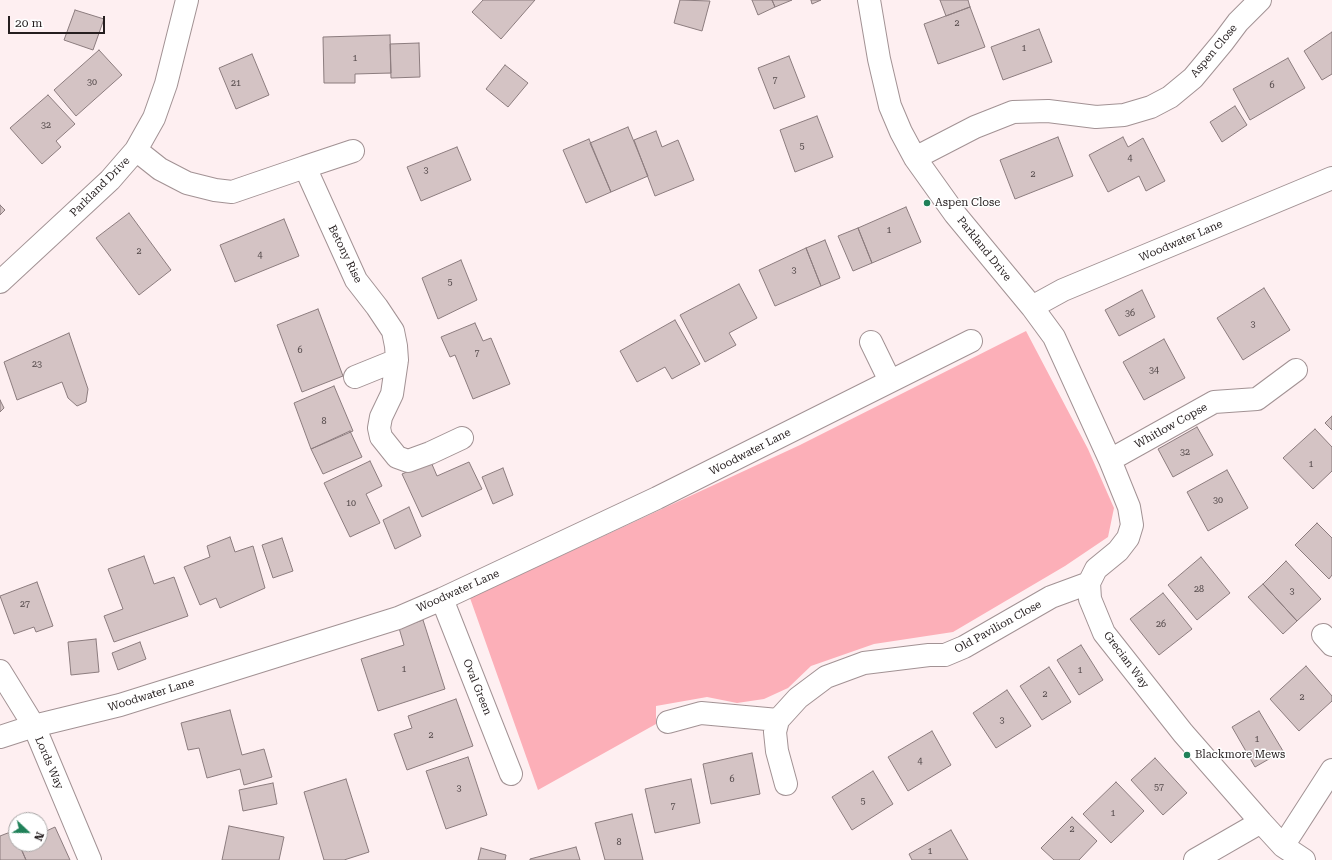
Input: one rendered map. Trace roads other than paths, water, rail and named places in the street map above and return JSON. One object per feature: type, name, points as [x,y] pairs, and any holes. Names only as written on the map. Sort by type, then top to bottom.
[{"type":"street","name":"Parkland Drive","points":[[0,282],[110,180],[136,150],[154,118],[166,84],[187,0]]},
{"type":"street","name":"Parkland Drive","points":[[869,0],[879,59],[890,106],[901,132],[915,158],[955,214],[1032,307],[1054,337],[1110,460]]},
{"type":"street","name":"Aspen Close","points":[[915,158],[975,127],[1013,112],[1048,111],[1096,117],[1124,115],[1151,106],[1170,96],[1193,78],[1238,22],[1260,0]]},
{"type":"street","points":[[136,150],[160,169],[187,183],[215,190],[232,192],[353,151]]},
{"type":"street","name":"Betony Rise","points":[[305,167],[356,280],[378,307],[393,331],[397,360],[392,394],[381,417],[379,428],[381,437],[397,457],[408,461],[430,453],[462,438]]},
{"type":"street","name":"Woodwater Lane","points":[[1032,307],[1070,287],[1332,178]]},
{"type":"street","name":"Woodwater Lane","points":[[0,737],[34,726],[128,702],[398,618],[442,600],[657,498],[971,340]]},
{"type":"street","points":[[871,342],[890,381]]},
{"type":"street","points":[[355,377],[397,360]]},
{"type":"street","name":"Whitlow Copse","points":[[1110,460],[1214,402],[1257,400],[1296,370]]},
{"type":"street","points":[[1089,583],[1096,569],[1118,551],[1128,538],[1132,525],[1129,507],[1110,460]]},
{"type":"street","name":"Old Pavilion Close","points":[[778,720],[798,698],[826,677],[864,663],[928,655],[945,655],[964,647],[1051,598],[1089,583]]},
{"type":"street","name":"Grecian Way","points":[[1089,583],[1090,599],[1104,633],[1183,733],[1261,822],[1283,846],[1304,860]]},
{"type":"street","name":"Oval Green","points":[[442,600],[511,774]]},
{"type":"street","name":"Lords Way","points":[[0,671],[34,726],[90,860]]},
{"type":"street","points":[[668,722],[701,713],[778,720],[775,732],[777,751],[786,784]]},
{"type":"street","points":[[1283,846],[1332,770]]},
{"type":"street","points":[[1195,860],[1261,822]]},
{"type":"place","name":"Aspen Close","points":[[927,203]]},
{"type":"place","name":"Blackmore Mews","points":[[1187,755]]}]
